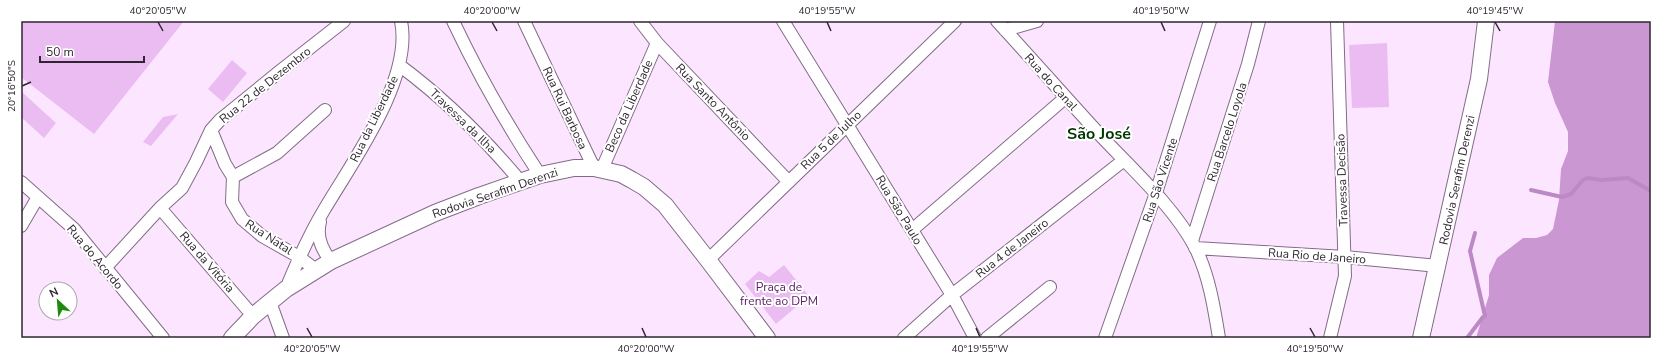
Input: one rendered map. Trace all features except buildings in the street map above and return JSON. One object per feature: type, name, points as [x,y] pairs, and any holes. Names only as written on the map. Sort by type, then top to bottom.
[{"type":"main road","name":"Rodovia Serafim Derenzi","points":[[1421,338],[1479,79],[1486,21]]},
{"type":"main road","name":"Rodovia Serafim Derenzi","points":[[232,338],[253,316],[286,289],[331,261],[435,213],[540,175],[574,168],[598,168],[621,174],[644,188],[672,213],[768,338]]},
{"type":"street","name":"Rua 22 de Dezembro","points":[[105,268],[160,208],[182,188],[211,130],[220,120],[278,72],[344,21]]},
{"type":"street","name":"Rua da Liberdade","points":[[286,289],[299,257],[324,210],[350,169],[384,106],[395,80],[399,65],[403,37],[401,21]]},
{"type":"street","points":[[453,21],[472,62],[506,124],[540,175]]},
{"type":"street","name":"Rua Rui Barbosa","points":[[524,21],[598,168]]},
{"type":"street","name":"Rua Santo Antônio","points":[[640,21],[657,44],[788,181]]},
{"type":"street","name":"Rua São Paulo","points":[[784,21],[952,295],[975,338]]},
{"type":"street","name":"Rua 5 de Julho","points":[[708,260],[955,21]]},
{"type":"street","points":[[1001,25],[1037,21]]},
{"type":"street","name":"Rua São Vicente","points":[[1105,338],[1156,193],[1210,21]]},
{"type":"street","name":"Rua Barcelo Loyola","points":[[1194,245],[1248,64],[1259,21]]},
{"type":"street","name":"Travessa Decisão","points":[[1330,338],[1345,276],[1337,21]]},
{"type":"street","name":"Rua do Canal","points":[[1001,25],[1065,98],[1156,193],[1194,245],[1211,293],[1219,338]]},
{"type":"street","name":"Beco da Liberdade","points":[[598,168],[657,44]]},
{"type":"street","name":"Travessa da Ilha","points":[[399,65],[418,79],[463,118],[494,150],[521,182]]},
{"type":"street","points":[[912,230],[1065,98]]},
{"type":"street","points":[[211,130],[225,164],[233,177],[277,153],[325,110]]},
{"type":"street","name":"Rua 4 de Janeiro","points":[[904,338],[952,295],[1124,160]]},
{"type":"street","name":"Rua Natal","points":[[233,177],[232,202],[242,220],[262,236],[299,257],[316,270]]},
{"type":"street","name":"Rua do Acordo","points":[[21,182],[74,229],[163,338]]},
{"type":"street","points":[[21,226],[38,197]]},
{"type":"street","name":"Rua da Vitória","points":[[160,208],[253,316]]},
{"type":"street","name":"Rua da Liberdade","points":[[324,210],[318,229],[319,238],[321,246],[331,261]]},
{"type":"street","name":"Rua Rio de Janeiro","points":[[1194,245],[1345,256],[1438,266]]},
{"type":"street","points":[[987,338],[1050,287]]},
{"type":"street","points":[[270,302],[283,338]]},
{"type":"green space","points":[[21,21],[184,21],[94,134],[21,77]]},
{"type":"green space","points":[[1387,43],[1389,107],[1352,108],[1349,45]]},
{"type":"green space","points":[[232,60],[247,73],[223,102],[208,89]]},
{"type":"green space","points":[[23,93],[56,123],[44,138],[21,117],[21,95]]},
{"type":"green space","points":[[178,114],[151,146],[143,142],[163,117]]},
{"type":"green space","name":"Praça de frente ao DPM","points":[[784,265],[809,296],[776,324],[745,284],[759,271],[769,277]]},
{"type":"shaded area","points":[[1555,21],[1651,21],[1651,338],[1476,338],[1489,295],[1489,275],[1497,258],[1523,238],[1536,238],[1547,235],[1553,229],[1559,200],[1561,169],[1568,151],[1568,132],[1555,103],[1548,82]]},
{"type":"waterway","points":[[1531,190],[1562,197],[1571,194],[1583,180],[1588,178],[1601,180],[1628,178],[1651,191]]},
{"type":"waterway","points":[[1475,233],[1470,251],[1485,316]]},
{"type":"waterway","points":[[1467,338],[1483,317]]},
{"type":"district","name":"São José","points":[[1099,134]]}]
